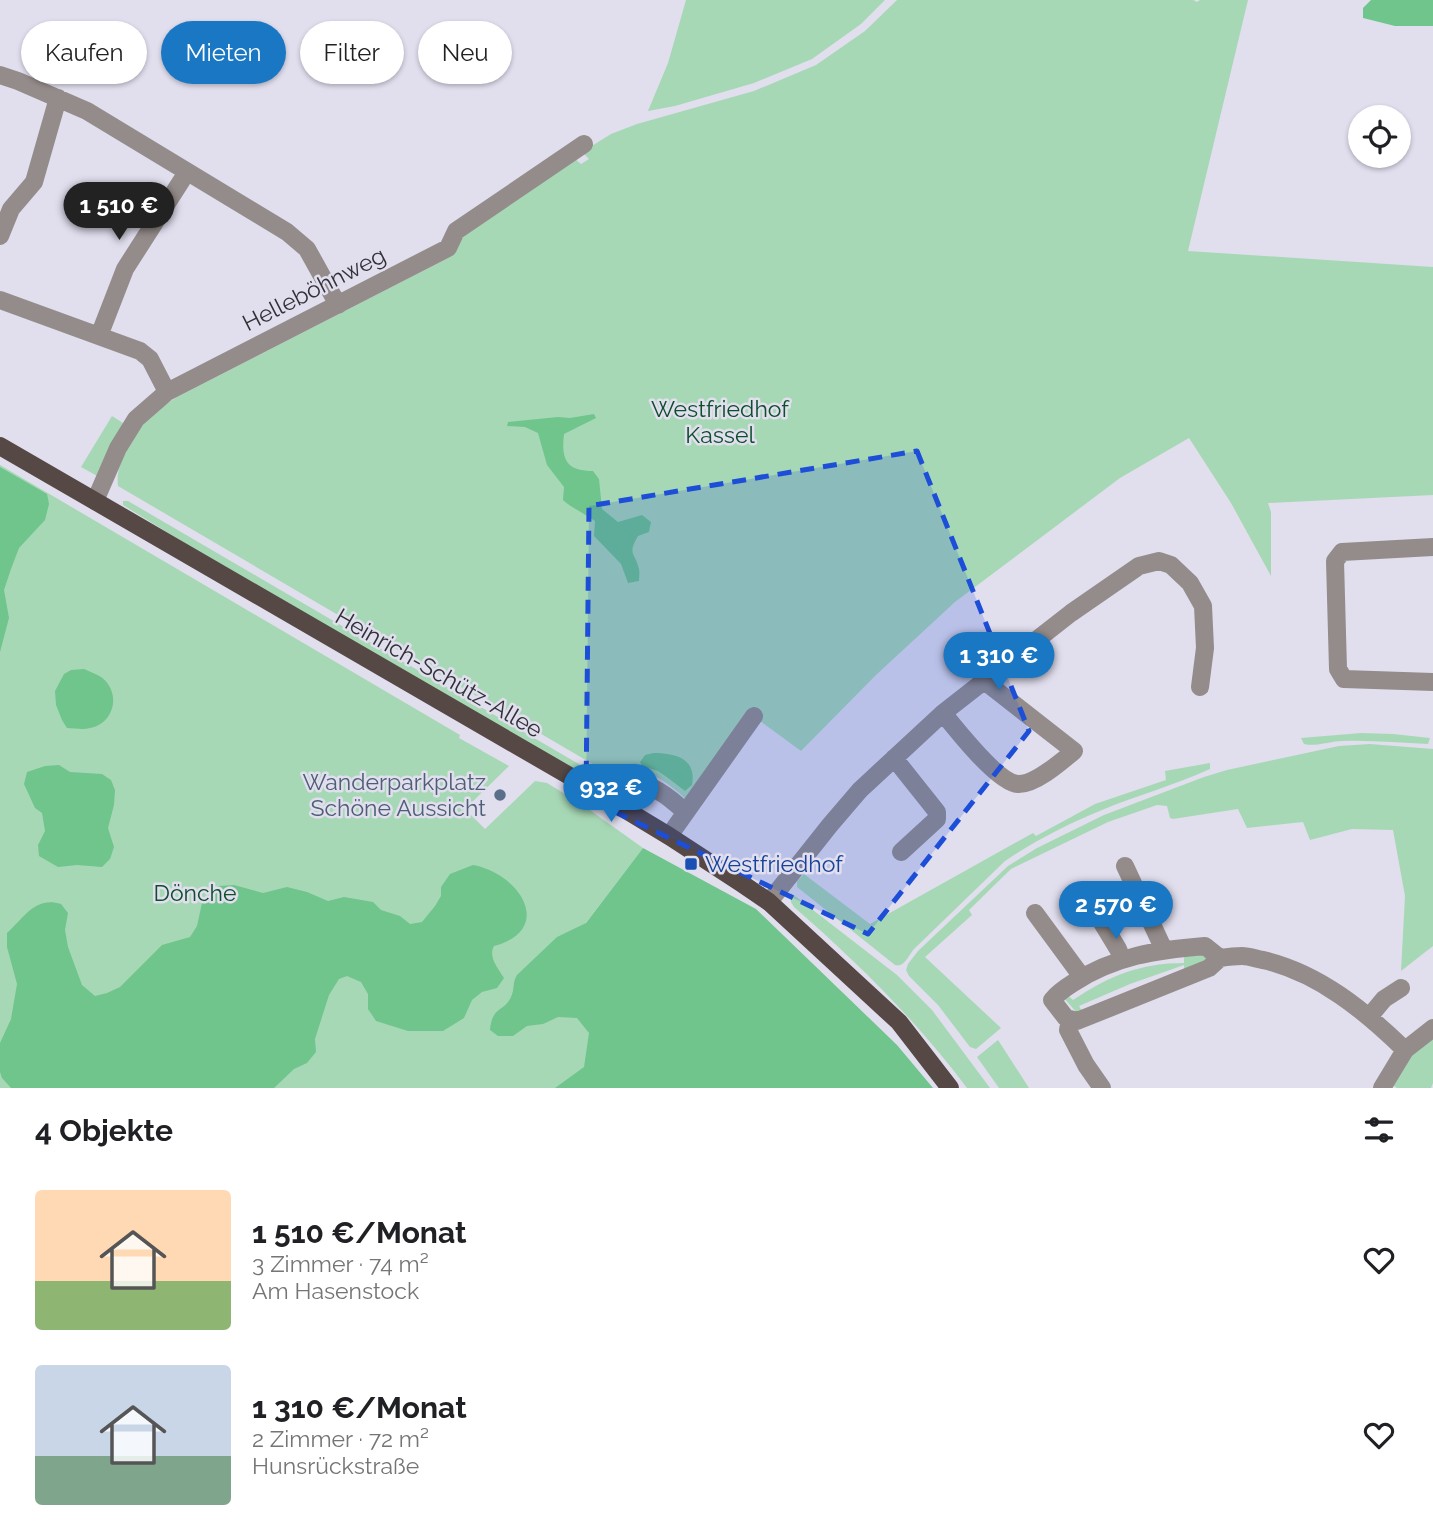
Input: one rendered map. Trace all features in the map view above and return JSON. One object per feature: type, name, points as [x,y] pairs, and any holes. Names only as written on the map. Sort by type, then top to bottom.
[{"type":"main road","name":"Heinrich-Schütz-Allee","points":[[0,446],[610,800],[769,902],[899,1022],[950,1088]]},
{"type":"street","points":[[0,75],[87,111],[287,232],[307,249],[338,305]]},
{"type":"street","points":[[0,236],[11,209],[34,182],[58,98]]},
{"type":"street","name":"Helleböhnweg","points":[[96,501],[118,449],[136,419],[167,392],[448,248],[456,231],[584,144]]},
{"type":"street","points":[[99,336],[125,269],[187,172]]},
{"type":"street","points":[[0,300],[139,351],[150,359],[167,392]]},
{"type":"street","points":[[1433,547],[1342,552],[1335,561],[1338,669],[1344,678],[1433,682]]},
{"type":"street","points":[[769,902],[860,790],[943,713],[1081,606],[1139,566],[1159,561],[1171,565],[1190,583],[1203,606],[1205,648],[1200,688]]},
{"type":"street","points":[[943,713],[981,758],[1006,779],[1018,784],[1051,771],[1074,751],[984,680]]},
{"type":"street","points":[[669,836],[754,716]]},
{"type":"street","points":[[894,758],[937,812],[937,818],[901,852]]},
{"type":"street","points":[[610,800],[625,784],[635,782],[647,785],[673,800],[685,812]]},
{"type":"street","points":[[1125,866],[1164,950]]},
{"type":"street","points":[[1095,911],[1122,959]]},
{"type":"street","points":[[1035,913],[1082,978]]},
{"type":"street","points":[[1220,958],[1205,946],[1164,950],[1122,959],[1093,970],[1058,993],[1052,1000],[1066,1018],[1077,1021],[1209,968],[1220,958],[1244,956],[1277,963],[1312,979],[1349,1001],[1405,1050]]},
{"type":"street","points":[[1369,1017],[1384,999],[1401,988]]},
{"type":"street","points":[[1070,1019],[1068,1030],[1086,1065],[1102,1088]]},
{"type":"street","points":[[1382,1088],[1405,1050],[1433,1028]]},
{"type":"highlighted area","points":[[917,451],[1029,731],[868,934],[586,798],[589,506]]},
{"type":"green space","points":[[686,0],[885,0],[861,24],[812,59],[754,83],[648,111],[668,63]]},
{"type":"green space","name":"Westfriedhof Kassel","points":[[897,0],[1248,0],[1188,251],[1433,267],[1433,495],[1268,503],[1271,512],[1271,576],[1231,503],[1189,438],[1120,478],[955,602],[876,675],[801,751],[749,713],[686,799],[664,781],[645,772],[636,770],[620,777],[613,776],[118,486],[122,458],[137,432],[150,417],[177,397],[452,256],[464,234],[574,158],[581,164],[589,159],[582,152],[611,134],[754,91],[816,65],[865,31]]},
{"type":"green space","points":[[1371,0],[1433,0],[1433,26],[1395,26],[1363,18],[1363,8]]},
{"type":"green space","points":[[594,414],[596,418],[564,434],[563,450],[571,466],[593,471],[599,479],[602,509],[618,522],[642,515],[651,522],[649,532],[638,536],[633,547],[639,581],[628,583],[621,564],[594,536],[595,521],[563,500],[564,487],[547,465],[538,433],[525,427],[507,426],[508,422]]},
{"type":"green space","points":[[112,416],[126,425],[99,477],[81,467]]},
{"type":"green space","name":"Dönche","points":[[0,465],[509,766],[465,809],[485,829],[535,781],[547,783],[580,803],[643,848],[585,924],[691,1088],[0,1088]]},
{"type":"green space","points":[[0,467],[47,494],[49,504],[45,520],[19,548],[4,590],[9,618],[0,652]]},
{"type":"green space","points":[[123,501],[128,501],[613,784],[604,785],[538,749],[191,547],[123,505]]},
{"type":"green space","points":[[84,669],[106,681],[113,705],[108,717],[97,726],[84,729],[67,728],[56,705],[55,691],[64,674],[71,670]]},
{"type":"green space","points":[[1361,733],[1430,738],[1428,744],[1338,741],[1314,745],[1304,744],[1301,738]]},
{"type":"green space","points":[[1370,744],[1433,749],[1433,946],[1401,971],[1405,896],[1393,830],[1352,829],[1310,840],[1303,822],[1247,828],[1238,809],[1173,819],[1170,818],[1167,806],[1157,805],[1108,822],[1011,869],[969,910],[972,915],[925,957],[1001,1028],[976,1049],[970,1047],[938,1005],[906,970],[918,951],[1008,866],[1037,848],[1104,815],[1227,770],[1339,746]]},
{"type":"green space","points":[[653,753],[676,756],[688,763],[693,776],[692,785],[685,791],[658,771],[642,766],[640,762],[645,755]]},
{"type":"green space","points":[[1210,763],[1210,769],[1090,815],[1052,833],[1005,861],[914,949],[901,965],[895,965],[797,887],[797,881],[804,874],[870,924],[1033,833],[1036,836],[1095,804],[1166,780],[1165,771]]},
{"type":"green space","points":[[59,765],[70,772],[102,774],[111,780],[115,790],[108,828],[114,847],[110,859],[102,867],[58,867],[39,856],[38,845],[45,831],[42,813],[35,808],[24,784],[27,772]]},
{"type":"green space","points":[[643,848],[756,909],[897,1045],[933,1088],[555,1088],[584,1067],[589,1033],[577,1018],[558,1017],[543,1024],[527,1026],[513,1036],[498,1036],[490,1030],[491,1022],[511,997],[517,975],[557,937],[586,923]]},
{"type":"green space","points":[[473,865],[490,870],[516,890],[524,902],[527,915],[523,927],[513,938],[494,946],[492,950],[493,958],[504,978],[497,988],[482,992],[472,1000],[464,1018],[443,1031],[408,1031],[376,1021],[368,1009],[368,994],[361,982],[347,976],[339,979],[329,995],[315,1039],[316,1052],[307,1063],[294,1069],[274,1088],[11,1088],[2,1078],[0,1043],[11,1019],[17,984],[7,947],[7,933],[37,906],[52,902],[61,904],[68,913],[65,930],[68,947],[82,985],[95,996],[120,987],[162,945],[190,937],[197,926],[202,903],[219,886],[234,885],[263,893],[287,887],[328,901],[344,897],[373,902],[381,910],[400,916],[410,924],[422,922],[435,906],[441,896],[441,887],[450,874]]},
{"type":"green space","points":[[791,893],[897,975],[932,1010],[990,1088],[967,1088],[928,1039],[885,993],[794,907]]},
{"type":"green space","points":[[1184,953],[1206,953],[1207,964],[1184,973],[1184,965],[1130,984],[1079,1006],[1084,1014],[1078,1014],[1063,997],[1066,994],[1073,1000],[1099,984],[1139,968],[1184,963]]},
{"type":"green space","points":[[1433,1037],[1431,1088],[1397,1088],[1392,1085],[1411,1054]]},
{"type":"green space","points":[[998,1040],[1029,1088],[999,1088],[977,1057]]},
{"type":"place","name":"Wanderparkplatz Schöne Aussicht","points":[[500,795]]},
{"type":"place","name":"Westfriedhof","points":[[691,864]]}]
